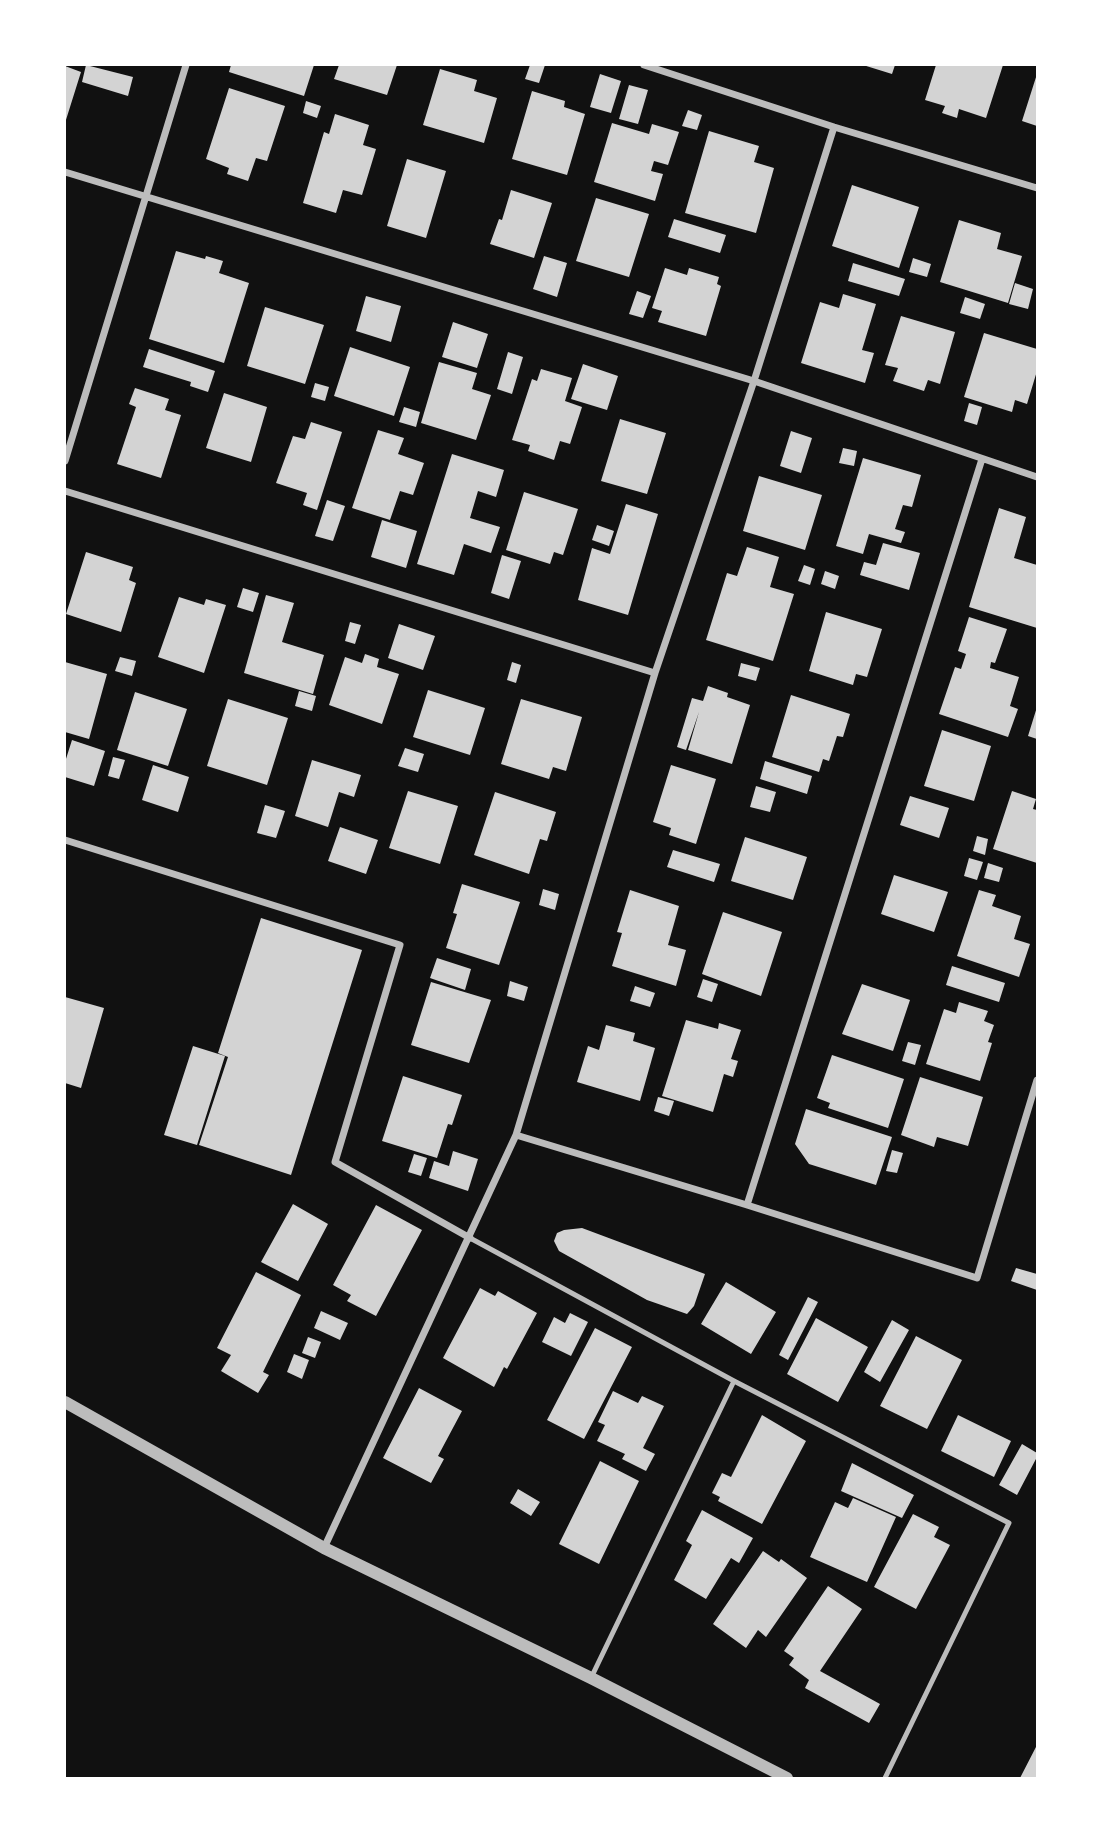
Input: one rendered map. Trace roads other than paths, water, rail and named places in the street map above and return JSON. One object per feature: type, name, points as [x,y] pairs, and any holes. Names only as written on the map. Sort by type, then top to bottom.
[{"type":"street","points":[[65,460],[186,65]]},
{"type":"street","points":[[644,65],[834,127],[1037,188]]},
{"type":"street","points":[[324,1548],[516,1135],[655,673],[754,382],[834,127]]},
{"type":"street","points":[[65,172],[754,382],[1037,477]]},
{"type":"street","points":[[747,1205],[982,459]]},
{"type":"street","points":[[65,491],[655,673]]},
{"type":"street","points":[[65,840],[400,945],[335,1163],[470,1238]]},
{"type":"street","points":[[516,1135],[977,1278],[1037,1080]]},
{"type":"street","points":[[65,1402],[324,1548],[591,1678],[787,1778]]},
{"type":"lane","points":[[470,1238],[734,1381],[1009,1523],[885,1778]]},
{"type":"lane","points":[[591,1678],[734,1381]]}]
